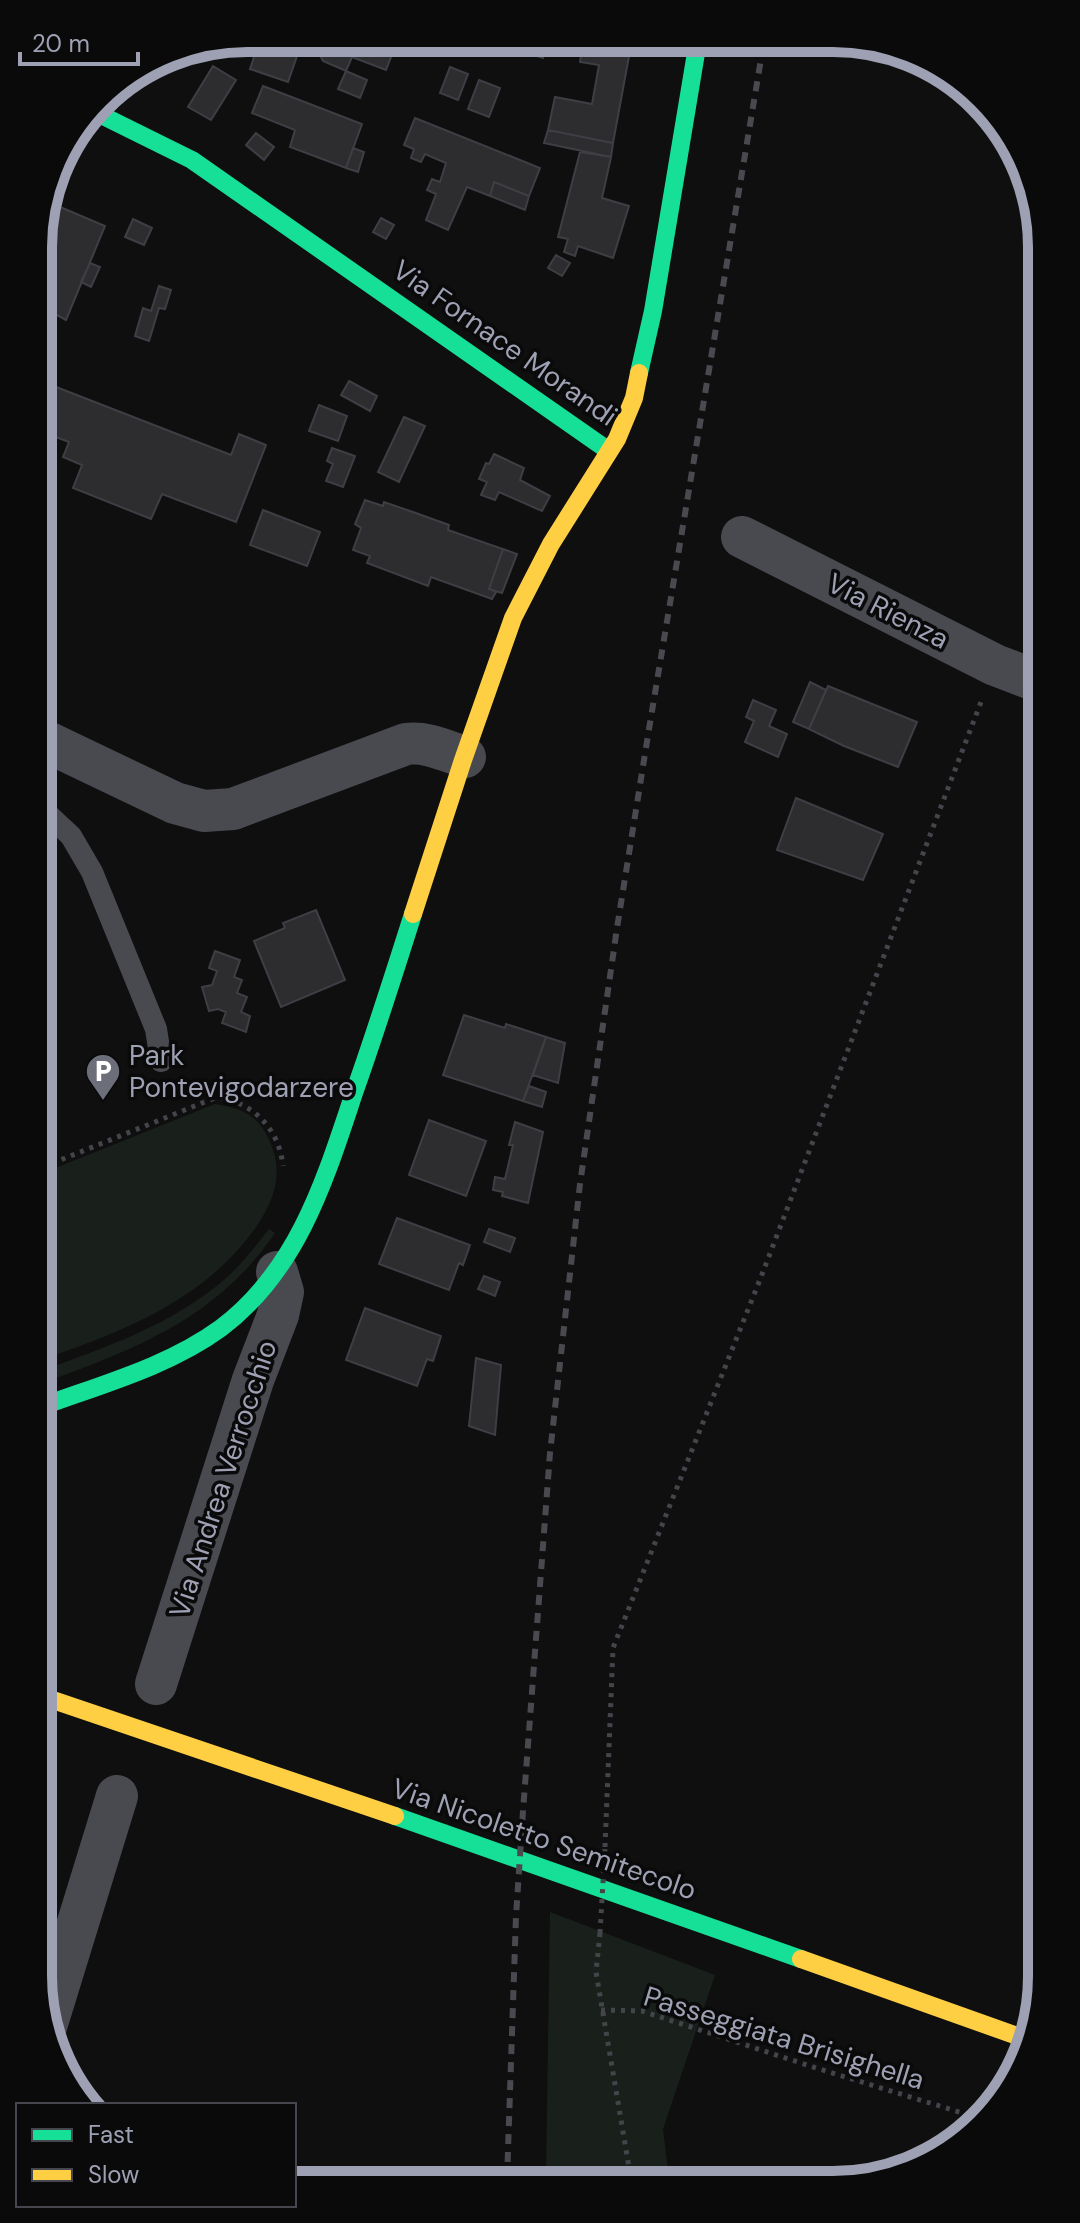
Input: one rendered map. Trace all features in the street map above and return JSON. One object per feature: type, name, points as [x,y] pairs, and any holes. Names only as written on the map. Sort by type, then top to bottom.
[{"type":"street","name":"Via Fornace Morandi","points":[[102,116],[192,160],[609,451],[629,413],[639,379],[696,52]]},
{"type":"street","name":"Via Andrea Verrocchio","points":[[52,1403],[137,1372],[191,1346],[240,1313],[277,1272],[304,1228],[324,1182],[513,618],[551,544],[609,451]]},
{"type":"street","name":"Via Rienza","points":[[742,537],[995,665],[1028,678]]},
{"type":"street","points":[[52,744],[175,803],[213,812],[251,804],[406,744],[430,745],[465,757]]},
{"type":"street","name":"Via Andrea Verrocchio","points":[[156,1684],[253,1380],[278,1315],[283,1292],[277,1272]]},
{"type":"street","name":"Via Nicoletto Semitecolo","points":[[52,1700],[476,1843],[1018,2036]]},
{"type":"street","points":[[54,2001],[117,1796]]},
{"type":"lane","points":[[52,818],[71,836],[92,872],[156,1029],[161,1061]]},
{"type":"path","points":[[601,2010],[596,1972],[605,1848],[613,1648],[761,1277],[995,665]]},
{"type":"path","points":[[52,1163],[217,1097],[250,1109],[267,1124],[277,1143],[284,1170]]},
{"type":"path","name":"Passeggiata Brisighella","points":[[630,2171],[601,2010],[642,2011],[970,2115]]},
{"type":"shaded area","points":[[215,1104],[245,1112],[258,1123],[269,1139],[277,1171],[274,1192],[266,1211],[234,1255],[211,1276],[159,1311],[103,1337],[52,1356],[52,1169]]},
{"type":"shaded area","points":[[269,1229],[275,1233],[252,1263],[200,1309],[142,1343],[52,1380],[52,1367],[138,1333],[204,1296],[253,1249]]},
{"type":"shaded area","points":[[550,1912],[715,1975],[663,2129],[668,2171],[546,2171]]},
{"type":"building","points":[[256,52],[286,52],[297,56],[288,82],[250,69]]},
{"type":"building","points":[[318,52],[393,52],[386,70],[352,57],[346,71],[323,61]]},
{"type":"building","points":[[524,52],[545,52],[543,58]]},
{"type":"building","points":[[582,52],[630,52],[613,143],[548,130],[555,97],[592,104],[599,65],[580,62]]},
{"type":"building","points":[[213,66],[236,80],[211,120],[188,107]]},
{"type":"building","points":[[450,67],[468,74],[458,100],[440,93]]},
{"type":"building","points":[[346,71],[367,80],[360,98],[338,89]]},
{"type":"building","points":[[479,80],[500,88],[489,117],[468,109]]},
{"type":"building","points":[[263,86],[362,124],[346,168],[290,147],[295,130],[252,113]]},
{"type":"building","points":[[415,118],[540,168],[529,196],[494,182],[490,196],[467,187],[448,230],[426,220],[436,194],[427,190],[432,179],[440,182],[446,163],[425,154],[421,162],[411,158],[414,149],[404,145]]},
{"type":"building","points":[[548,130],[613,143],[611,157],[544,143]]},
{"type":"building","points":[[256,133],[274,147],[264,160],[246,145]]},
{"type":"building","points":[[353,148],[364,152],[358,172],[346,168]]},
{"type":"building","points":[[580,152],[611,157],[602,198],[629,206],[613,258],[578,246],[575,256],[564,252],[568,239],[558,237]]},
{"type":"building","points":[[494,182],[529,196],[525,210],[490,196]]},
{"type":"building","points":[[57,206],[105,226],[66,320],[55,314],[52,320],[52,234]]},
{"type":"building","points":[[381,218],[394,225],[386,239],[373,232]]},
{"type":"building","points":[[133,219],[152,228],[144,245],[125,237]]},
{"type":"building","points":[[556,255],[570,263],[562,276],[548,268]]},
{"type":"building","points":[[90,263],[100,267],[91,287],[81,282]]},
{"type":"building","points":[[159,286],[171,290],[165,309],[159,308],[149,341],[135,336],[143,308],[151,311]]},
{"type":"building","points":[[349,381],[377,396],[370,411],[341,395]]},
{"type":"building","points":[[52,385],[231,455],[239,434],[266,445],[236,522],[162,494],[151,519],[73,488],[82,465],[63,457],[69,442],[52,436]]},
{"type":"building","points":[[319,405],[347,416],[338,441],[309,431]]},
{"type":"building","points":[[404,417],[425,426],[399,482],[378,472]]},
{"type":"building","points":[[332,448],[355,456],[343,487],[326,481],[333,464],[327,461]]},
{"type":"building","points":[[494,454],[524,468],[520,480],[550,496],[542,511],[499,492],[495,500],[481,495],[487,482],[479,479]]},
{"type":"building","points":[[365,500],[383,506],[384,502],[413,512],[449,525],[448,530],[503,549],[489,589],[496,592],[492,599],[431,577],[428,586],[367,563],[370,556],[353,550],[361,528],[355,524]]},
{"type":"building","points":[[263,510],[320,532],[307,566],[250,545]]},
{"type":"building","points":[[503,549],[517,554],[502,593],[489,589]]},
{"type":"building","points":[[810,682],[826,690],[809,729],[793,722]]},
{"type":"building","points":[[828,686],[917,722],[898,767],[809,729]]},
{"type":"building","points":[[753,700],[776,710],[769,726],[787,734],[778,757],[745,742],[754,721],[746,717]]},
{"type":"building","points":[[796,798],[883,834],[863,880],[777,850]]},
{"type":"building","points":[[316,910],[345,980],[281,1007],[254,941],[285,928],[283,923]]},
{"type":"building","points":[[215,951],[240,960],[234,977],[242,980],[237,993],[247,997],[241,1012],[250,1016],[246,1032],[222,1023],[226,1012],[218,1009],[209,1011],[202,987],[212,985],[217,971],[209,968]]},
{"type":"building","points":[[464,1015],[546,1037],[523,1101],[443,1075]]},
{"type":"building","points":[[546,1037],[565,1043],[558,1083],[533,1075]]},
{"type":"building","points":[[529,1086],[546,1092],[542,1107],[523,1101]]},
{"type":"building","points":[[429,1120],[486,1141],[466,1196],[409,1175]]},
{"type":"building","points":[[515,1122],[543,1132],[528,1203],[502,1196],[503,1192],[493,1190],[495,1177],[505,1179]]},
{"type":"building","points":[[397,1218],[470,1245],[449,1290],[379,1264]]},
{"type":"building","points":[[489,1229],[515,1238],[510,1252],[484,1242]]},
{"type":"building","points":[[484,1276],[500,1282],[495,1296],[478,1289]]},
{"type":"building","points":[[365,1308],[441,1336],[433,1361],[427,1359],[417,1386],[346,1360]]},
{"type":"building","points":[[476,1358],[501,1365],[495,1435],[469,1426]]},
{"type":"railway","points":[[507,2171],[516,1916],[523,1811],[550,1453],[580,1184],[649,729],[762,52]]},
{"type":"traffic: fast","points":[[639,373],[653,311],[696,52]]},
{"type":"traffic: fast","points":[[102,116],[192,160],[609,451]]},
{"type":"traffic: fast","points":[[52,1403],[180,1353],[221,1328],[248,1305],[270,1279],[306,1221],[332,1158],[413,914]]},
{"type":"traffic: fast","points":[[395,1816],[801,1959]]},
{"type":"traffic: slow","points":[[413,914],[513,618],[551,544],[617,439],[634,398],[639,373]]},
{"type":"traffic: slow","points":[[52,1700],[395,1816]]},
{"type":"traffic: slow","points":[[801,1959],[1018,2036]]},
{"type":"place","name":"Park Pontevigodarzere","points":[[103,1102]]}]
